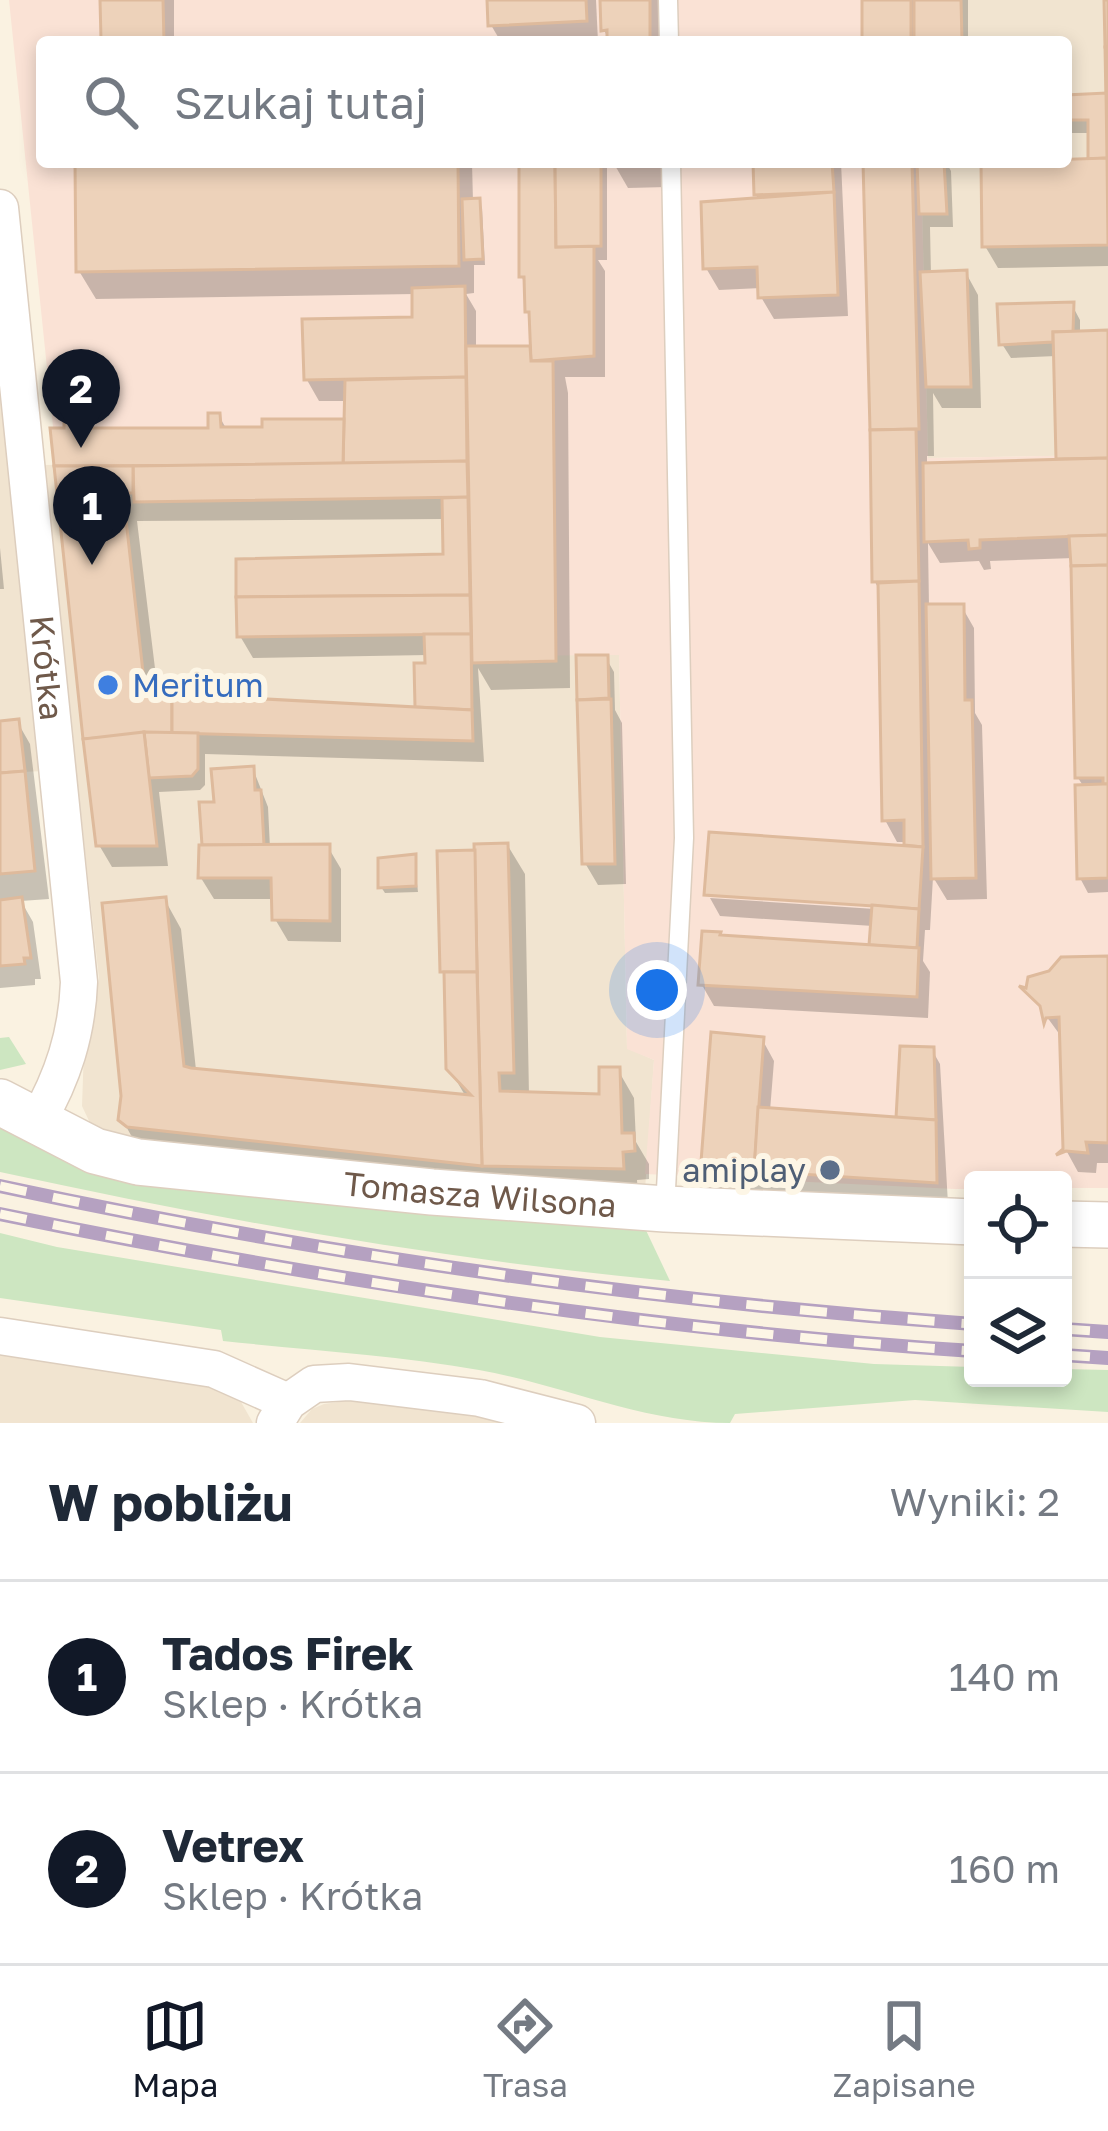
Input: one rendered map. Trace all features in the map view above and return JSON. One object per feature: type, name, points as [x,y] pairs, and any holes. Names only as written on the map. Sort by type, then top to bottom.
[{"type":"street","name":"Krótka","points":[[0,208],[79,982],[69,1055],[19,1112]]},
{"type":"street","name":"Tomasza Wilsona","points":[[19,1112],[95,1151],[138,1162],[433,1192],[665,1209],[964,1222]]},
{"type":"street","points":[[1072,1224],[1108,1225]]},
{"type":"street","points":[[0,1336],[214,1369],[281,1412],[314,1384],[350,1382],[480,1398],[577,1423]]},
{"type":"lane","points":[[668,0],[669,36]]},
{"type":"lane","points":[[665,1209],[685,838],[671,168]]},
{"type":"shaded area","points":[[9,0],[917,0],[918,36],[36,36],[36,168],[921,168],[928,458],[1108,455],[1108,1188],[1072,1188],[1072,1171],[964,1171],[964,1189],[645,1174],[654,1060],[627,1049],[619,655],[482,656],[477,459],[57,465]]},
{"type":"shaded area","points":[[917,0],[1108,0],[1108,455],[928,458],[921,168],[1072,168],[1072,36],[918,36]]},
{"type":"shaded area","points":[[0,374],[44,771],[0,773]]},
{"type":"shaded area","points":[[478,459],[619,654],[627,1048],[654,1060],[645,1190],[126,1144],[90,1123],[82,1106],[84,1049],[99,979],[43,465]]},
{"type":"shaded area","points":[[0,1350],[216,1383],[237,1395],[253,1423],[0,1423]]},
{"type":"shaded area","points":[[361,1399],[515,1423],[300,1423],[324,1404]]},
{"type":"green space","points":[[9,1037],[26,1064],[0,1070],[0,1038]]},
{"type":"green space","points":[[0,1123],[643,1224],[670,1281],[334,1237],[0,1172]]},
{"type":"green space","points":[[0,1233],[57,1247],[600,1337],[874,1364],[964,1367],[964,1387],[1072,1387],[1072,1369],[1108,1370],[1108,1412],[915,1400],[735,1414],[730,1423],[698,1421],[634,1410],[479,1370],[223,1341],[221,1330],[0,1298]]},
{"type":"building","points":[[100,0],[163,0],[164,36],[101,36]]},
{"type":"building","points":[[487,0],[586,0],[587,21],[488,26]]},
{"type":"building","points":[[600,0],[650,0],[650,36],[607,36],[607,30],[601,31]]},
{"type":"building","points":[[862,0],[911,0],[911,36],[862,36]]},
{"type":"building","points":[[914,0],[961,0],[962,36],[914,36]]},
{"type":"building","points":[[1104,0],[1108,0],[1108,47],[1105,47]]},
{"type":"building","points":[[1108,47],[1108,174],[1107,158]]},
{"type":"building","points":[[1106,93],[1107,158],[1088,159],[1088,120],[1072,120],[1072,95]]},
{"type":"building","points":[[1107,158],[1108,245],[982,247],[981,168],[1072,168],[1072,159]]},
{"type":"building","points":[[75,168],[458,168],[459,266],[76,272]]},
{"type":"building","points":[[519,168],[555,168],[556,247],[594,246],[594,356],[531,361],[524,277],[519,277]]},
{"type":"building","points":[[555,168],[601,168],[601,246],[556,247]]},
{"type":"building","points":[[753,168],[832,168],[834,192],[754,195]]},
{"type":"building","points":[[863,168],[912,168],[919,429],[870,430]]},
{"type":"building","points":[[917,168],[944,168],[947,214],[919,214]]},
{"type":"building","points":[[834,192],[838,295],[758,298],[757,267],[703,269],[701,202]]},
{"type":"building","points":[[480,198],[483,259],[464,260],[462,199]]},
{"type":"building","points":[[967,270],[971,387],[926,387],[920,272]]},
{"type":"building","points":[[465,286],[466,377],[304,380],[302,319],[412,317],[412,288]]},
{"type":"building","points":[[1074,302],[1073,332],[1053,332],[1053,342],[999,345],[997,304]]},
{"type":"building","points":[[1108,330],[1108,458],[1056,459],[1053,332]]},
{"type":"building","points":[[466,346],[530,346],[531,361],[553,361],[556,661],[472,663]]},
{"type":"building","points":[[466,377],[467,461],[343,465],[345,380]]},
{"type":"building","points":[[208,413],[220,413],[221,427],[262,427],[262,419],[344,419],[343,465],[54,466],[50,428],[64,428],[64,414],[77,414],[77,428],[208,428]]},
{"type":"building","points":[[916,429],[919,581],[872,582],[870,430]]},
{"type":"building","points":[[1108,458],[1108,535],[980,540],[980,548],[969,549],[968,540],[924,542],[923,463]]},
{"type":"building","points":[[467,461],[468,497],[134,502],[133,466]]},
{"type":"building","points":[[54,466],[133,466],[133,493],[123,493],[144,681],[151,681],[153,696],[172,701],[172,733],[83,739]]},
{"type":"building","points":[[468,497],[470,595],[236,597],[236,559],[443,554],[442,498]]},
{"type":"building","points":[[1108,535],[1108,565],[1071,566],[1069,536]]},
{"type":"building","points":[[1108,565],[1108,784],[1103,784],[1103,778],[1075,778],[1071,566]]},
{"type":"building","points":[[919,581],[923,847],[904,845],[904,820],[882,821],[878,583]]},
{"type":"building","points":[[470,595],[471,634],[237,637],[236,597]]},
{"type":"building","points":[[926,604],[964,604],[965,700],[972,700],[976,878],[931,879]]},
{"type":"building","points":[[424,634],[471,634],[472,710],[415,707],[414,663],[425,663]]},
{"type":"building","points":[[576,655],[608,655],[609,698],[577,700]]},
{"type":"building","points":[[172,694],[472,710],[473,741],[172,733]]},
{"type":"building","points":[[611,699],[615,864],[582,864],[577,700]]},
{"type":"building","points":[[19,719],[25,771],[0,773],[0,721]]},
{"type":"building","points":[[144,732],[198,733],[198,769],[192,776],[149,778]]},
{"type":"building","points":[[144,732],[157,846],[96,846],[83,739]]},
{"type":"building","points":[[254,766],[255,790],[261,790],[264,845],[202,845],[199,802],[214,802],[211,769]]},
{"type":"building","points":[[25,771],[35,871],[0,874],[0,773]]},
{"type":"building","points":[[1108,784],[1108,878],[1077,879],[1075,785]]},
{"type":"building","points":[[709,832],[923,847],[919,909],[704,895]]},
{"type":"building","points":[[508,843],[514,1073],[499,1073],[500,1091],[599,1094],[599,1067],[620,1067],[622,1133],[634,1133],[635,1151],[623,1152],[624,1169],[482,1166],[474,844]]},
{"type":"building","points":[[330,844],[330,921],[272,920],[271,878],[198,878],[199,845]]},
{"type":"building","points":[[475,850],[477,972],[440,972],[437,851]]},
{"type":"building","points":[[416,854],[416,886],[378,888],[378,858]]},
{"type":"building","points":[[22,897],[31,958],[24,958],[25,964],[0,966],[0,900]]},
{"type":"building","points":[[166,897],[184,1066],[191,1068],[471,1095],[446,1069],[444,972],[477,972],[482,1166],[127,1127],[118,1120],[121,1096],[102,903]]},
{"type":"building","points":[[872,905],[919,909],[917,948],[869,945]]},
{"type":"building","points":[[702,931],[919,948],[917,997],[698,985]]},
{"type":"building","points":[[1108,956],[1108,1143],[1086,1142],[1088,1153],[1056,1155],[1063,1149],[1059,1017],[1046,1018],[1044,1024],[1040,1006],[1019,986],[1026,988],[1028,977],[1049,971],[1061,957]]},
{"type":"building","points":[[711,1032],[764,1037],[754,1171],[700,1175]]},
{"type":"building","points":[[900,1046],[934,1047],[936,1120],[896,1118]]},
{"type":"building","points":[[758,1107],[936,1120],[937,1183],[754,1171]]},
{"type":"railway","points":[[0,1186],[242,1233],[484,1272],[728,1302],[964,1323]]},
{"type":"railway","points":[[0,1214],[484,1299],[728,1330],[964,1350]]},
{"type":"railway","points":[[1072,1330],[1108,1332]]},
{"type":"railway","points":[[1072,1356],[1108,1358]]},
{"type":"place","name":"Vetrex","points":[[81,448]]},
{"type":"place","name":"Tados Firek","points":[[92,565]]},
{"type":"place","name":"Meritum","points":[[108,685]]},
{"type":"place","name":"amiplay","points":[[830,1170]]}]
